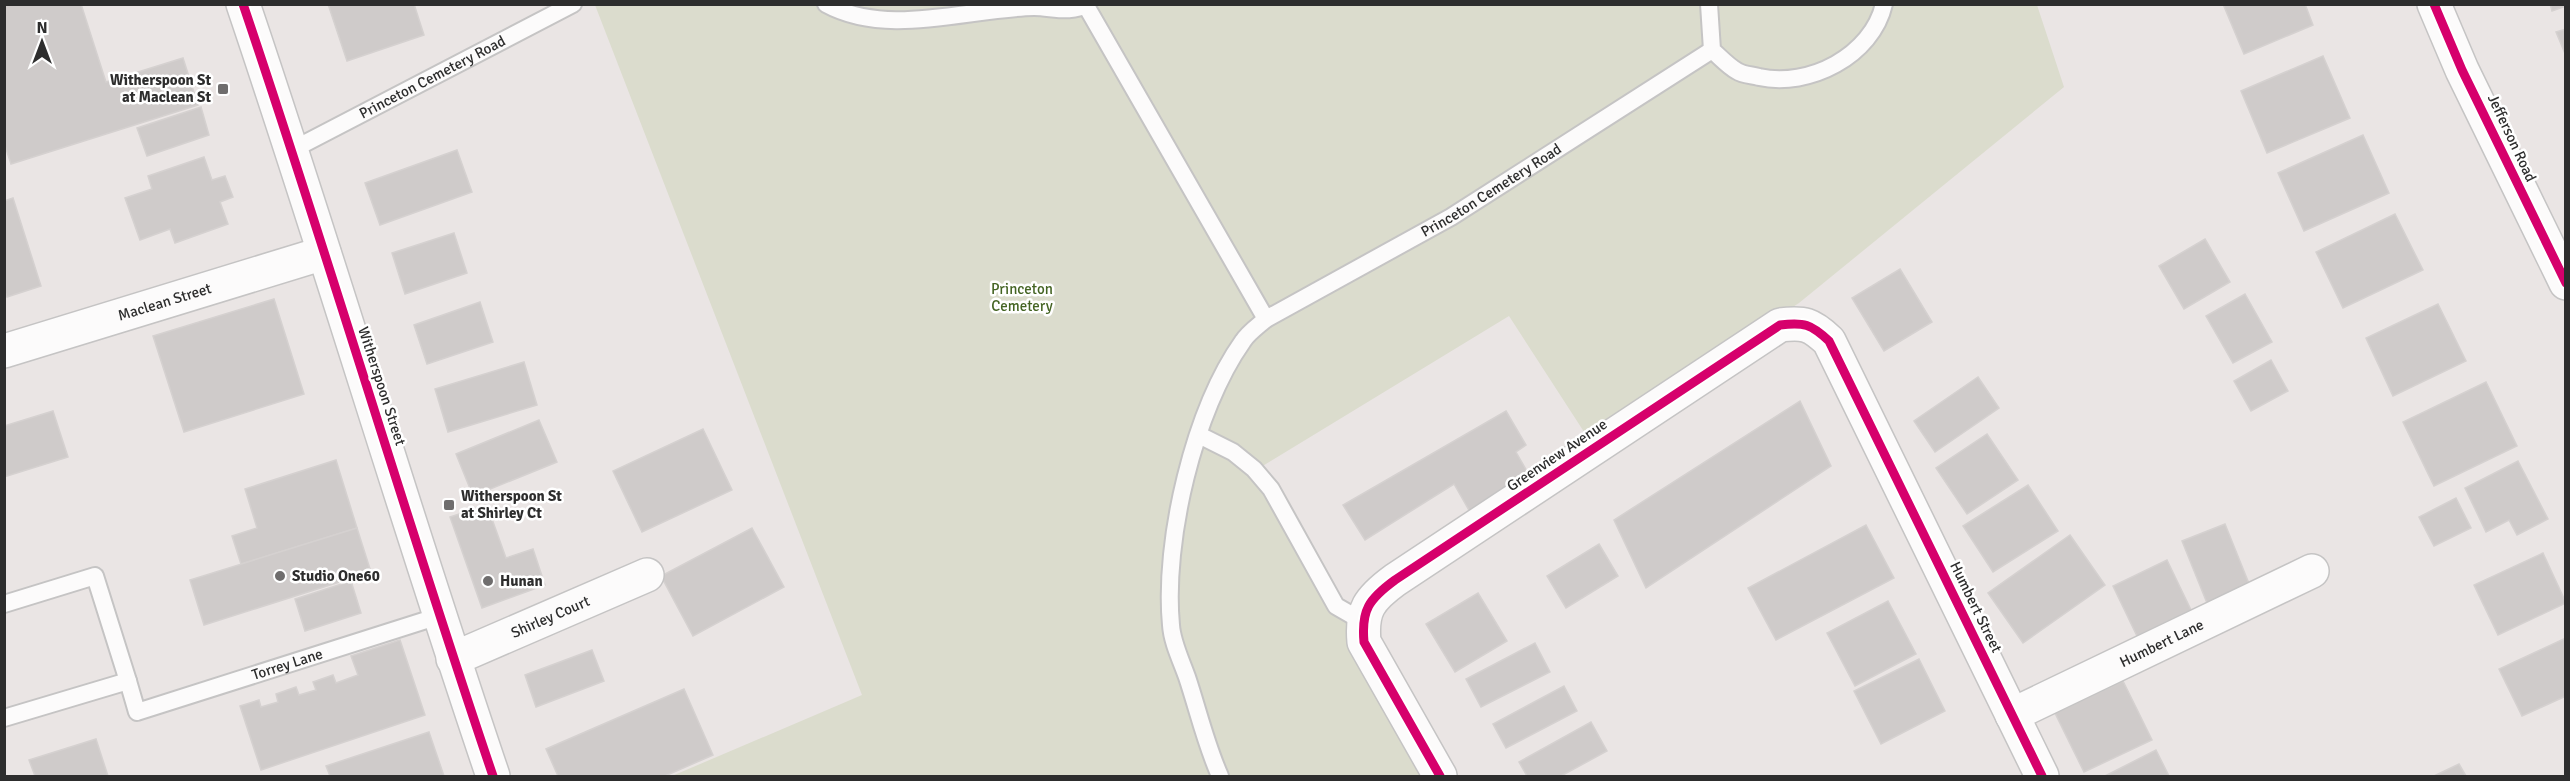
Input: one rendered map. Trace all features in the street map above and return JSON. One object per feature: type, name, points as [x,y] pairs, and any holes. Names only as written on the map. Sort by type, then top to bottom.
[{"type":"street","name":"Witherspoon Street","points":[[243,4],[292,150],[453,659],[494,777]]},
{"type":"street","name":"Jefferson Road","points":[[2434,4],[2462,70],[2565,283]]},
{"type":"street","name":"Maclean Street","points":[[4,351],[324,253]]},
{"type":"street","name":"Greenview Avenue","points":[[1362,621],[1370,601],[1381,590],[1780,325],[1798,323],[1814,327],[1828,341],[1882,450]]},
{"type":"street","name":"Humbert Street","points":[[1882,450],[2042,777]]},
{"type":"street","name":"Humbert Lane","points":[[2012,714],[2312,571]]},
{"type":"street","name":"Shirley Court","points":[[453,659],[647,575]]},
{"type":"street","points":[[1362,621],[1364,642],[1440,777]]},
{"type":"lane","name":"Princeton Cemetery Road","points":[[292,150],[573,4]]},
{"type":"lane","points":[[826,4],[874,18],[912,20],[1034,7],[1066,10],[1086,5],[1266,319]]},
{"type":"lane","points":[[1709,4],[1712,50],[1737,72],[1776,81],[1813,75],[1845,59],[1867,38],[1880,19],[1884,4]]},
{"type":"lane","name":"Princeton Cemetery Road","points":[[1220,777],[1171,627],[1169,590],[1172,549],[1181,498],[1199,435],[1215,393],[1243,340],[1266,319],[1451,217],[1712,50]]},
{"type":"lane","points":[[1199,435],[1233,452],[1260,476],[1271,489],[1336,606],[1362,621]]},
{"type":"lane","points":[[4,604],[95,576],[128,681],[4,718]]},
{"type":"lane","name":"Torrey Lane","points":[[128,681],[137,712],[440,616]]},
{"type":"green space","name":"Princeton Cemetery","points":[[595,5],[2037,5],[2064,87],[1799,303],[1588,438],[1509,316],[1261,467],[1434,776],[672,776],[862,695]]},
{"type":"building","points":[[4,4],[81,4],[106,82],[183,58],[198,105],[11,164],[4,143]]},
{"type":"building","points":[[328,4],[414,4],[424,35],[347,61]]},
{"type":"building","points":[[2223,4],[2305,4],[2313,25],[2244,54]]},
{"type":"building","points":[[2550,4],[2566,4],[2566,6],[2552,11]]},
{"type":"building","points":[[2566,29],[2566,56],[2556,32]]},
{"type":"building","points":[[2323,56],[2350,118],[2267,153],[2241,91]]},
{"type":"building","points":[[201,107],[209,135],[147,156],[137,128]]},
{"type":"building","points":[[2363,135],[2389,193],[2304,231],[2278,173]]},
{"type":"building","points":[[457,150],[472,192],[380,225],[365,183]]},
{"type":"building","points":[[204,157],[212,180],[225,176],[233,197],[220,202],[228,224],[175,243],[170,229],[140,240],[125,198],[152,189],[148,176]]},
{"type":"building","points":[[13,198],[41,286],[7,297],[4,289],[4,201]]},
{"type":"building","points":[[2395,214],[2423,270],[2343,308],[2316,252]]},
{"type":"building","points":[[454,233],[467,273],[405,294],[392,253]]},
{"type":"building","points":[[2205,239],[2230,282],[2184,309],[2159,266]]},
{"type":"building","points":[[1900,269],[1932,322],[1884,351],[1852,298]]},
{"type":"building","points":[[2245,294],[2272,342],[2233,363],[2206,316]]},
{"type":"building","points":[[274,299],[304,394],[184,432],[153,336]]},
{"type":"building","points":[[480,302],[493,342],[427,364],[414,325]]},
{"type":"building","points":[[2438,304],[2466,361],[2393,396],[2366,338]]},
{"type":"building","points":[[2271,360],[2288,391],[2251,411],[2234,381]]},
{"type":"building","points":[[524,362],[537,405],[448,432],[435,389]]},
{"type":"building","points":[[1978,377],[1999,408],[1935,452],[1914,421]]},
{"type":"building","points":[[2486,382],[2517,446],[2434,486],[2403,422]]},
{"type":"building","points":[[1800,401],[1831,466],[1646,588],[1614,520]]},
{"type":"building","points":[[53,411],[68,457],[4,477],[4,426]]},
{"type":"building","points":[[1506,411],[1526,445],[1516,452],[1528,473],[1470,512],[1454,484],[1365,540],[1343,505]]},
{"type":"building","points":[[539,420],[557,462],[473,496],[456,454]]},
{"type":"building","points":[[703,429],[732,490],[642,532],[613,471]]},
{"type":"building","points":[[1987,434],[2018,480],[1967,514],[1936,468]]},
{"type":"building","points":[[336,460],[357,528],[241,564],[232,536],[257,528],[245,489]]},
{"type":"building","points":[[2518,461],[2548,519],[2517,535],[2509,520],[2486,532],[2465,488]]},
{"type":"building","points":[[2028,485],[2058,531],[1993,572],[1963,526]]},
{"type":"building","points":[[2456,498],[2471,528],[2434,546],[2419,517]]},
{"type":"building","points":[[487,505],[506,558],[533,549],[545,585],[482,608],[450,517]]},
{"type":"building","points":[[2225,524],[2250,586],[2207,603],[2182,541]]},
{"type":"building","points":[[1866,525],[1894,578],[1776,640],[1748,588]]},
{"type":"building","name":"Studio One60","points":[[357,528],[371,572],[204,625],[190,580]]},
{"type":"building","points":[[752,528],[784,587],[693,636],[661,576]]},
{"type":"building","points":[[2070,535],[2105,585],[2023,643],[1988,593]]},
{"type":"building","points":[[1599,544],[1618,576],[1566,608],[1547,576]]},
{"type":"building","points":[[2543,553],[2566,603],[2498,635],[2474,585]]},
{"type":"building","points":[[2167,560],[2191,610],[2137,636],[2113,586]]},
{"type":"building","points":[[351,581],[361,613],[305,631],[295,599]]},
{"type":"building","points":[[1478,593],[1507,641],[1455,672],[1426,624]]},
{"type":"building","points":[[1888,601],[1916,654],[1855,686],[1827,633]]},
{"type":"building","points":[[2566,638],[2566,696],[2522,716],[2499,669]]},
{"type":"building","points":[[400,640],[425,715],[261,770],[240,706],[259,700],[261,707],[278,702],[276,694],[296,687],[299,695],[316,690],[313,682],[333,675],[336,683],[358,675],[351,656]]},
{"type":"building","points":[[1535,643],[1550,672],[1481,707],[1466,679]]},
{"type":"building","points":[[592,650],[604,681],[536,707],[525,675]]},
{"type":"building","points":[[1919,659],[1945,711],[1881,744],[1854,691]]},
{"type":"building","points":[[2123,681],[2152,740],[2084,772],[2055,713]]},
{"type":"building","points":[[1564,686],[1577,711],[1506,748],[1493,724]]},
{"type":"building","points":[[684,689],[713,755],[665,776],[558,776],[546,749]]},
{"type":"building","points":[[1591,722],[1607,751],[1561,776],[1527,776],[1519,762]]},
{"type":"building","points":[[429,732],[444,776],[330,776],[326,766]]},
{"type":"building","points":[[96,739],[108,776],[35,776],[29,760]]},
{"type":"building","points":[[2156,750],[2169,776],[2105,776]]},
{"type":"building","points":[[2459,764],[2466,776],[2434,776]]},
{"type":"cycle path","points":[[243,4],[493,776]]},
{"type":"cycle path","points":[[2434,4],[2462,70],[2566,283]]},
{"type":"cycle path","points":[[1440,776],[1364,642],[1364,621],[1373,600],[1395,580],[1780,325],[1795,324],[1807,325],[1829,341],[2042,776]]},
{"type":"place","name":"Witherspoon St at Maclean St","points":[[223,89]]},
{"type":"place","name":"Witherspoon St at Shirley Ct","points":[[449,505]]},
{"type":"place","name":"Studio One60","points":[[280,576]]},
{"type":"place","name":"Hunan","points":[[488,581]]}]
